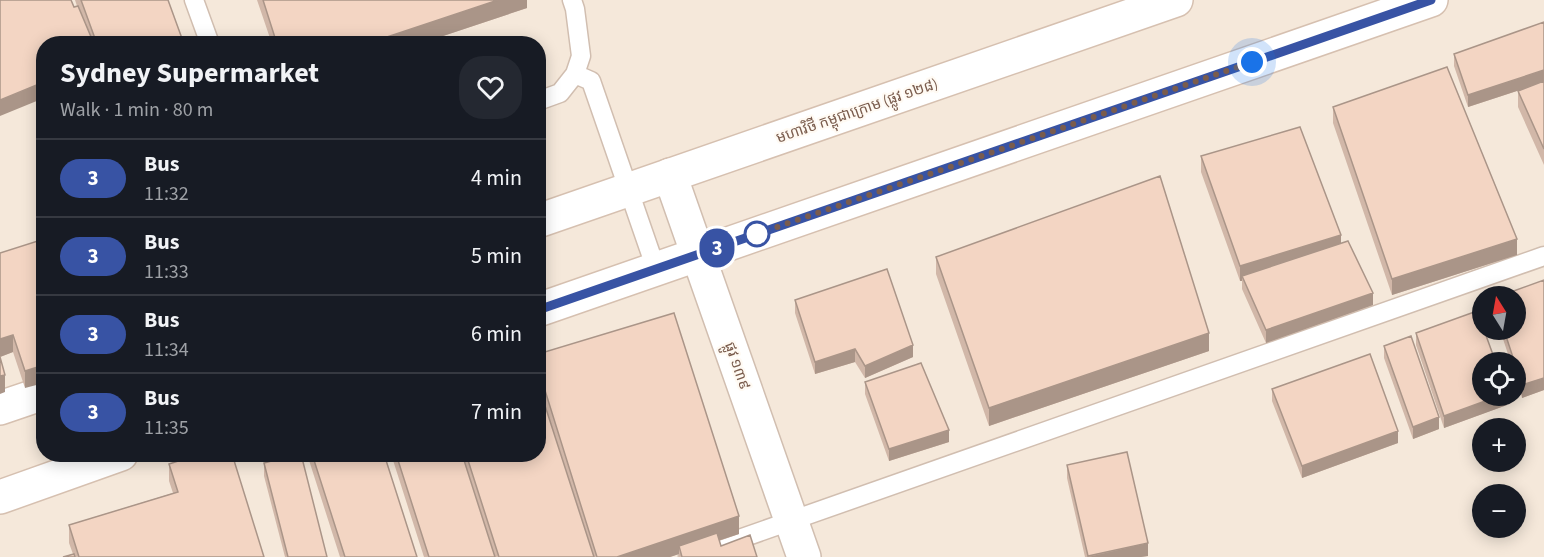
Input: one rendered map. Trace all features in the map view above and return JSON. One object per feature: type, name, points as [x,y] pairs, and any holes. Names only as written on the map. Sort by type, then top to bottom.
[{"type":"main road","name":"មហាវិថី កម្ពុជាក្រោម (ផ្លូវ ១២៨)","points":[[546,218],[1176,0]]},
{"type":"main road","points":[[546,307],[1431,0]]},
{"type":"main road","name":"ផ្លូវ ១៣៩","points":[[670,175],[804,557]]},
{"type":"main road","points":[[0,408],[36,396]]},
{"type":"main road","points":[[0,497],[98,462]]},
{"type":"lane","points":[[194,0],[207,36]]},
{"type":"lane","points":[[546,98],[560,93],[575,74],[581,56],[572,0]]},
{"type":"lane","points":[[575,74],[591,81],[656,269]]},
{"type":"lane","points":[[688,557],[1544,256]]},
{"type":"shaded area","points":[[0,0],[1544,0],[1544,557],[0,557]]},
{"type":"building","points":[[0,0],[71,0],[74,7],[78,6],[91,36],[36,36],[36,85],[0,100]]},
{"type":"building","points":[[81,0],[168,0],[181,36],[94,36]]},
{"type":"building","points":[[263,0],[498,0],[390,36],[274,36]]},
{"type":"building","points":[[1544,22],[1544,70],[1468,95],[1454,54]]},
{"type":"building","points":[[1447,67],[1517,239],[1392,279],[1333,107]]},
{"type":"building","points":[[1544,81],[1544,149],[1518,91]]},
{"type":"building","points":[[1300,127],[1341,235],[1240,266],[1201,156]]},
{"type":"building","points":[[1160,176],[1209,333],[989,408],[936,257]]},
{"type":"building","points":[[1348,241],[1373,293],[1266,330],[1242,276]]},
{"type":"building","points":[[36,242],[36,368],[25,371],[13,335],[0,339],[0,253]]},
{"type":"building","points":[[887,269],[913,345],[865,366],[855,349],[815,362],[795,300]]},
{"type":"building","points":[[1544,280],[1544,378],[1526,384],[1526,352],[1511,352],[1507,340],[1526,340],[1526,287]]},
{"type":"building","points":[[674,313],[739,516],[617,557],[597,557],[546,394],[546,352]]},
{"type":"building","points":[[1472,313],[1472,340],[1488,340],[1492,352],[1472,352],[1472,406],[1444,416],[1416,333]]},
{"type":"building","points":[[1411,336],[1439,417],[1413,427],[1384,346]]},
{"type":"building","points":[[1370,354],[1398,431],[1302,466],[1272,389]]},
{"type":"building","points":[[0,357],[5,375],[0,376]]},
{"type":"building","points":[[921,363],[949,430],[889,449],[865,382]]},
{"type":"building","points":[[546,409],[594,557],[499,557],[469,462],[546,462]]},
{"type":"building","points":[[1127,452],[1148,543],[1088,556],[1067,465]]},
{"type":"building","points":[[175,462],[234,462],[264,557],[79,557],[69,525],[178,492],[169,464]]},
{"type":"building","points":[[303,462],[327,557],[288,557],[264,463]]},
{"type":"building","points":[[315,462],[387,462],[417,557],[345,557]]},
{"type":"building","points":[[399,462],[465,462],[495,557],[429,557]]},
{"type":"building","points":[[717,533],[721,546],[750,535],[757,557],[682,557],[679,546]]},
{"type":"bus line","name":"3","points":[[546,307],[1431,0]]},
{"type":"route","points":[[757,234],[1252,62]]}]
